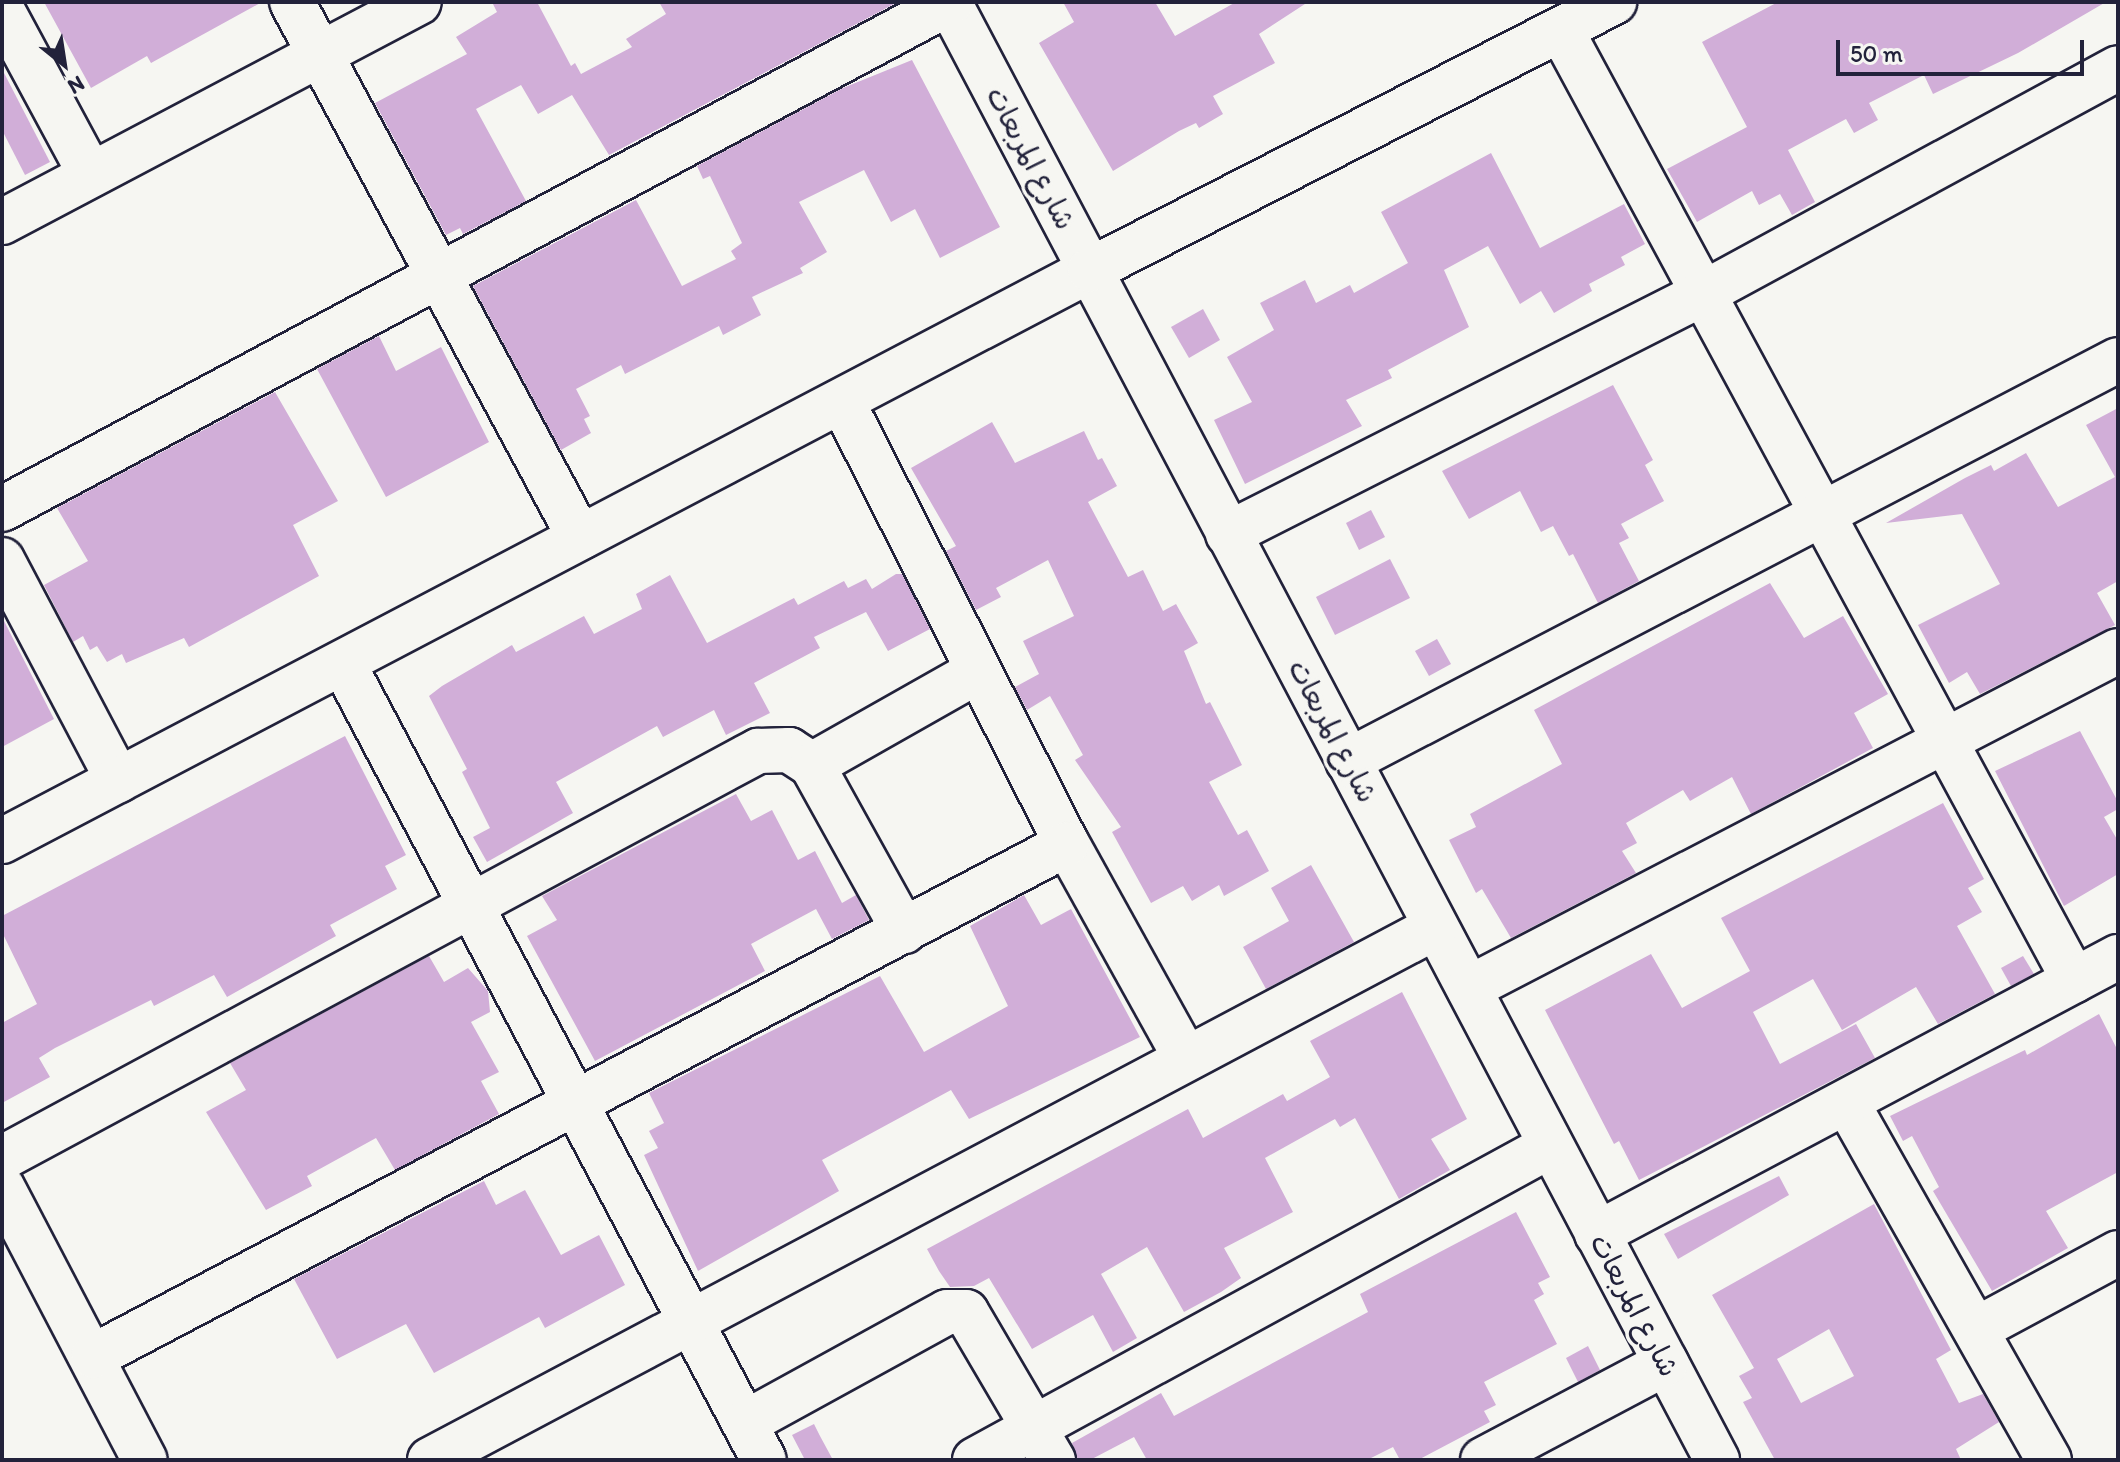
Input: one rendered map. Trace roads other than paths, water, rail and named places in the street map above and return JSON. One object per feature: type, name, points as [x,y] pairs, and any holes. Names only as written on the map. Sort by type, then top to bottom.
[{"type":"street","points":[[292,2],[580,538]]},
{"type":"street","points":[[2,222],[419,2]]},
{"type":"street","points":[[2,509],[438,272],[950,2]]},
{"type":"street","name":"شارع المربعات","points":[[950,2],[1717,1460]]},
{"type":"street","points":[[2,841],[1090,270],[1609,3]]},
{"type":"street","points":[[2,10],[91,175]]},
{"type":"street","points":[[1561,30],[1702,294],[1826,515],[2074,980]]},
{"type":"street","points":[[1228,534],[1702,294],[2118,68]]},
{"type":"street","points":[[1348,761],[1826,515],[2118,360]]},
{"type":"street","points":[[842,401],[1067,844],[1185,1057]]},
{"type":"street","points":[[2,560],[118,780]]},
{"type":"street","points":[[1469,988],[2118,651]]},
{"type":"street","points":[[343,663],[579,1102],[755,1442],[947,1312],[966,1312],[982,1333],[1044,1444]]},
{"type":"street","points":[[812,765],[978,671]]},
{"type":"street","points":[[2,1158],[758,751],[789,750],[812,765],[904,931]]},
{"type":"street","points":[[94,1356],[1067,844]]},
{"type":"street","points":[[430,1460],[476,1449],[692,1320],[1436,927]]},
{"type":"street","points":[[1597,1234],[2118,957]]},
{"type":"street","points":[[1847,1103],[2049,1460]]},
{"type":"street","points":[[975,1460],[1044,1444],[1550,1146]]},
{"type":"street","points":[[2,1187],[94,1356],[145,1460]]},
{"type":"street","points":[[1977,1329],[2118,1253]]},
{"type":"street","points":[[1483,1460],[1666,1363]]}]
